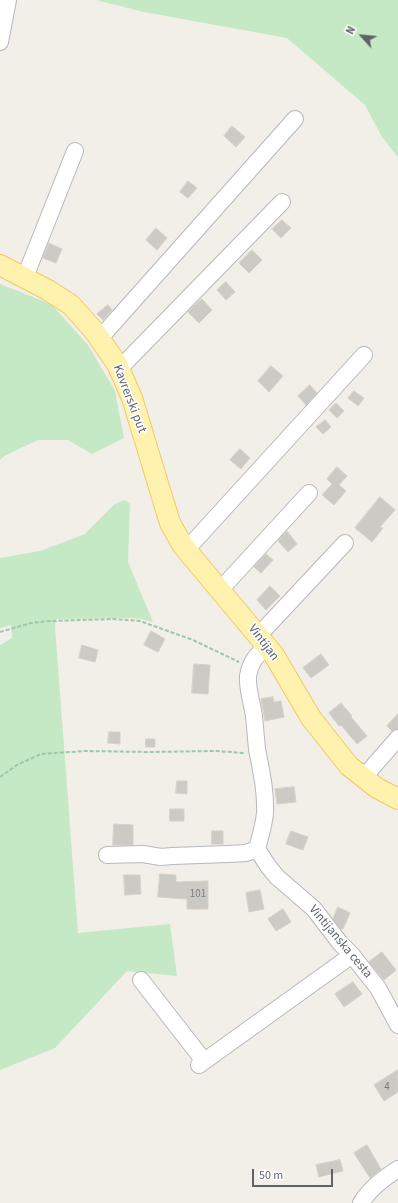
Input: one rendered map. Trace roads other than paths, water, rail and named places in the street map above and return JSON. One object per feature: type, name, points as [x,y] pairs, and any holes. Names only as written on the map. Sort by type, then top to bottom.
[{"type":"main road","name":"Kavrerski put","points":[[0,265],[25,277],[71,305],[100,338],[119,369],[132,398],[154,468]]},
{"type":"main road","name":"Vintijan","points":[[154,468],[170,523],[187,549],[274,656],[310,718],[349,766],[377,788],[398,799]]},
{"type":"street","points":[[0,42],[8,0]]},
{"type":"street","points":[[100,338],[296,119]]},
{"type":"street","points":[[25,277],[75,151]]},
{"type":"street","points":[[119,369],[282,202]]},
{"type":"street","points":[[187,549],[364,355]]},
{"type":"street","points":[[220,590],[309,493]]},
{"type":"street","points":[[107,856],[143,854],[161,857],[234,854],[246,853],[257,849],[265,813],[262,774],[248,682],[250,667],[258,654],[263,641],[345,543]]},
{"type":"street","points":[[363,778],[398,738]]},
{"type":"street","name":"Vintijanska cesta","points":[[257,849],[277,877],[314,909],[340,943],[352,955],[378,988],[398,1025]]},
{"type":"street","points":[[141,980],[201,1063],[352,955]]},
{"type":"street","points":[[361,1203],[371,1190],[398,1168]]}]
